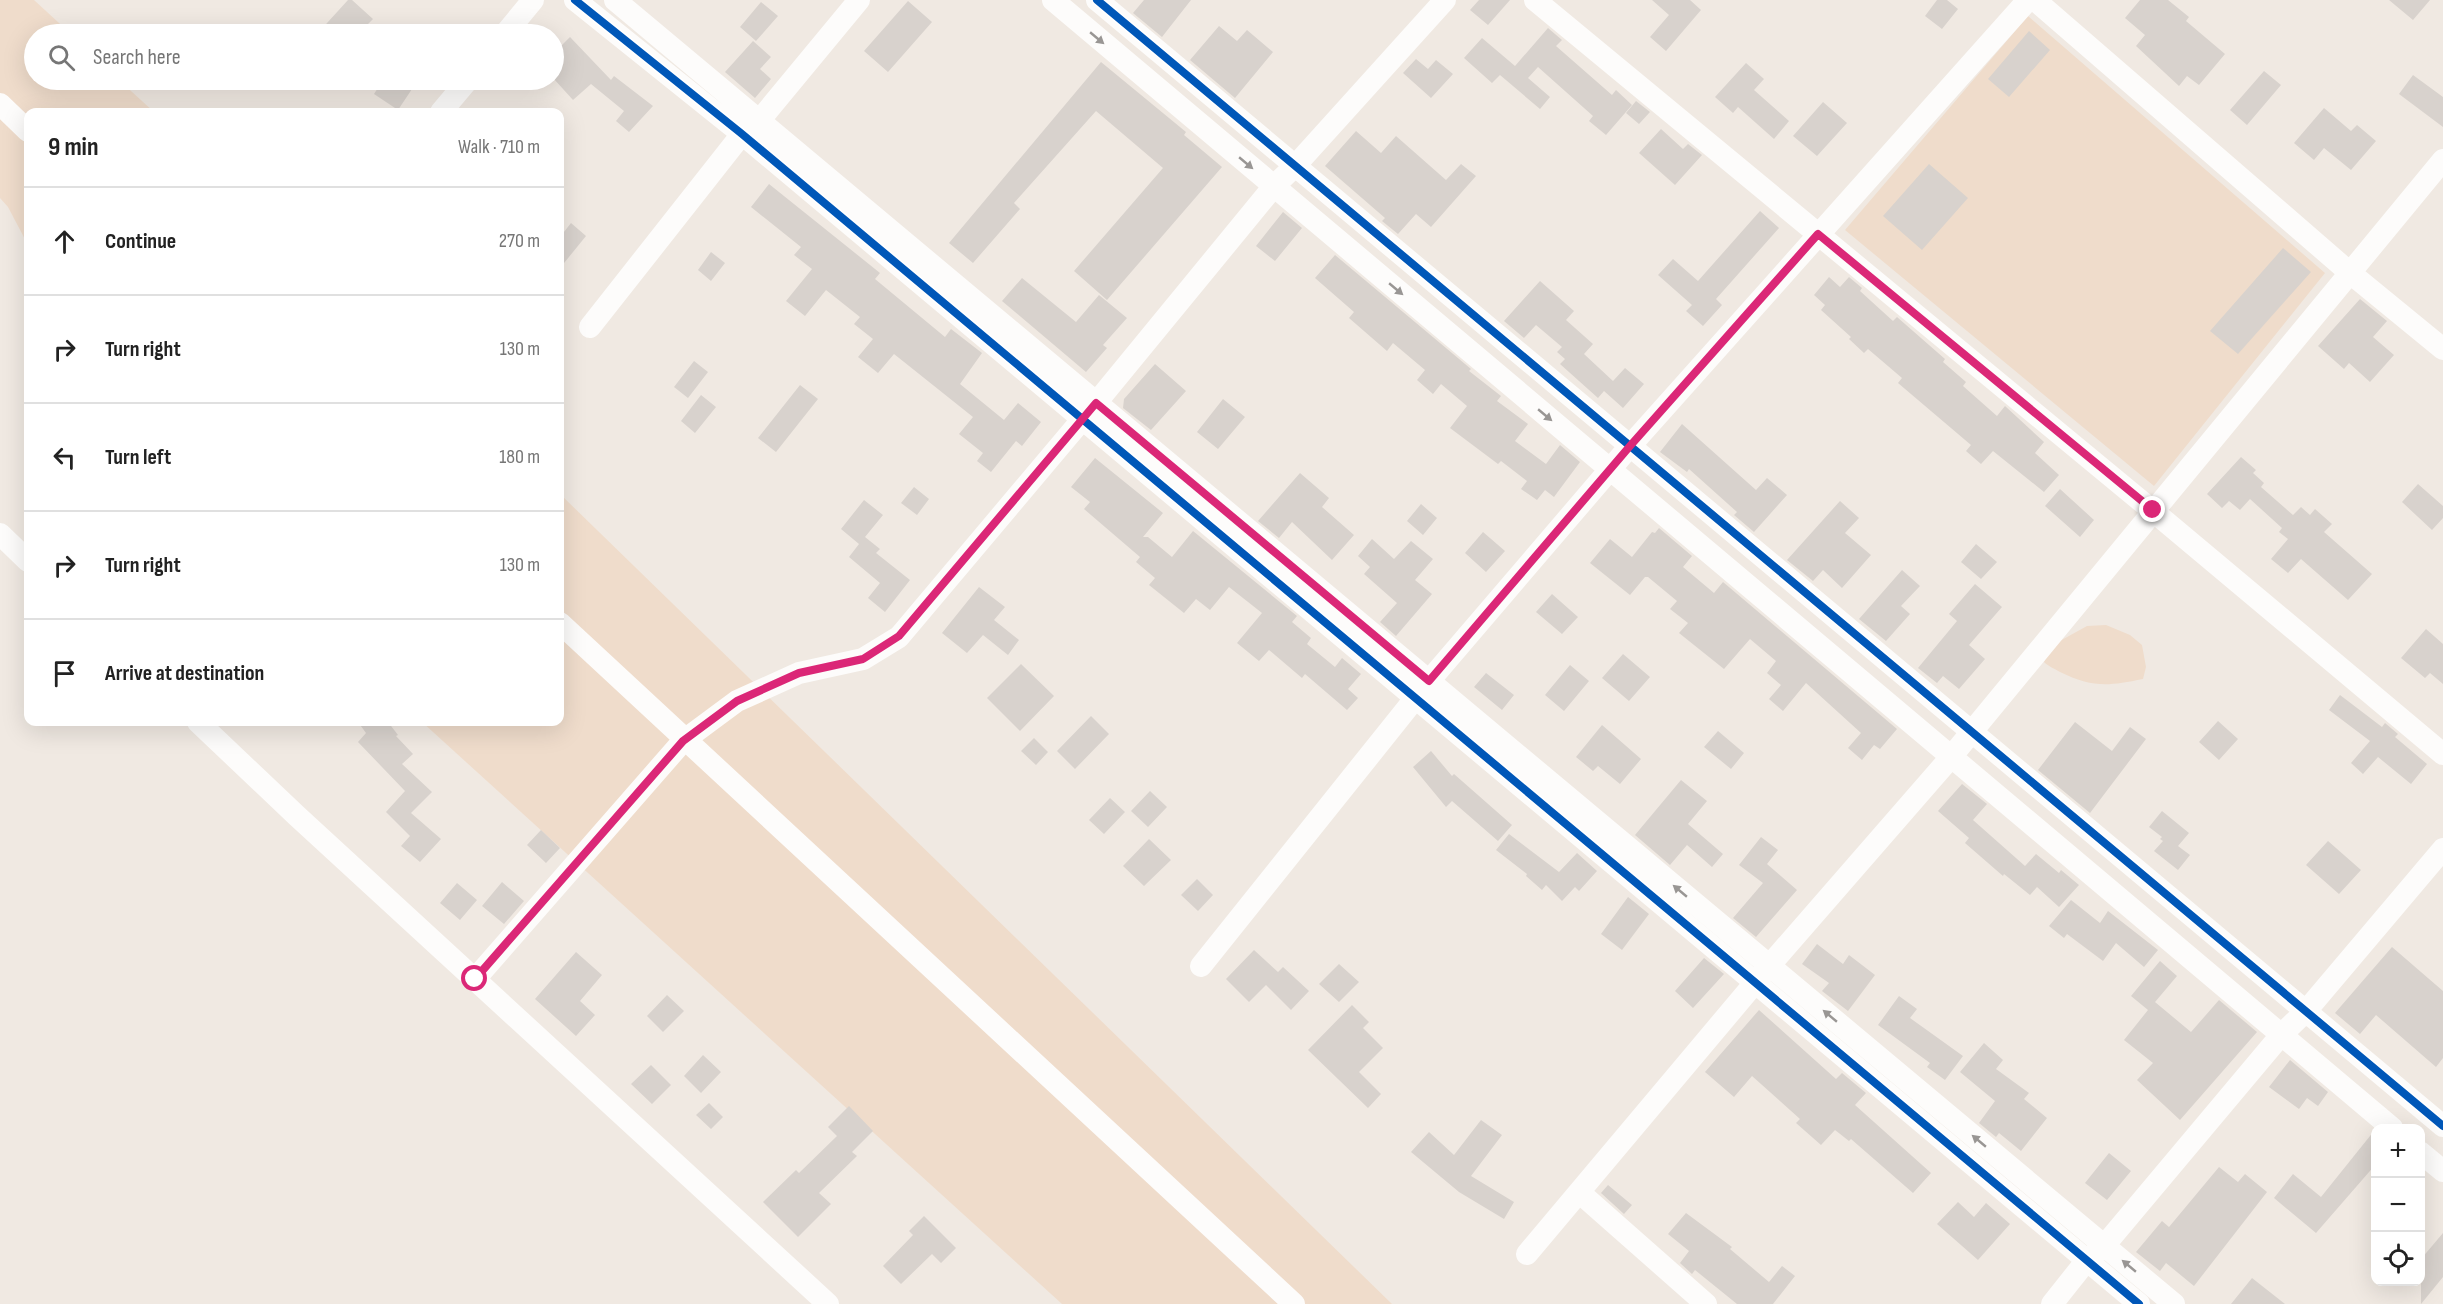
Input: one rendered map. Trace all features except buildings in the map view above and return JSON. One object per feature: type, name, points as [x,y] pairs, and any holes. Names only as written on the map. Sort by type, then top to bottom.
[{"type":"street","points":[[513,24],[533,0]]},
{"type":"street","points":[[575,0],[751,127]]},
{"type":"street","points":[[615,0],[751,127],[2095,1253],[2174,1304]]},
{"type":"street","points":[[590,327],[751,127],[859,0]]},
{"type":"street","points":[[1053,0],[2387,1124]]},
{"type":"street","points":[[1097,0],[2443,1126]]},
{"type":"street","points":[[475,979],[685,740],[737,701],[799,673],[863,659],[899,636],[1089,411],[1274,186],[1295,166],[1445,0]]},
{"type":"street","points":[[1535,0],[2153,510],[2443,754]]},
{"type":"street","points":[[1201,966],[1422,690],[1630,446],[2028,0]]},
{"type":"street","points":[[2035,0],[2349,272],[2443,349]]},
{"type":"street","points":[[444,108],[460,90]]},
{"type":"street","points":[[0,105],[24,127]]},
{"type":"street","points":[[1527,1254],[1762,974],[1972,732],[2443,160]]},
{"type":"street","points":[[0,534],[24,557]]},
{"type":"street","points":[[564,627],[1294,1304]]},
{"type":"street","points":[[202,726],[828,1304]]},
{"type":"street","points":[[2052,1304],[2443,849]]},
{"type":"street","points":[[2425,1155],[2443,1171]]},
{"type":"street","points":[[1579,1192],[1706,1304]]},
{"type":"street","points":[[2095,1253],[2139,1304]]},
{"type":"shaded area","points":[[0,0],[34,0],[60,24],[24,24],[24,90],[130,90],[150,108],[24,108],[24,237],[8,207],[0,198]]},
{"type":"shaded area","points":[[2028,16],[2325,273],[2154,486],[1845,230]]},
{"type":"shaded area","points":[[564,498],[1392,1304],[1062,1304],[426,726],[564,726]]},
{"type":"shaded area","points":[[2106,625],[2130,635],[2142,645],[2146,667],[2143,679],[2110,684],[2092,683],[2060,672],[2044,662],[2049,647],[2087,626]]},
{"type":"cycle path","points":[[575,0],[742,134],[2139,1304]]},
{"type":"cycle path","points":[[1097,0],[2443,1126]]},
{"type":"route","points":[[475,979],[683,741],[737,701],[799,673],[863,659],[899,636],[1096,403],[1429,681],[1630,446],[1818,234],[2153,510]]}]
